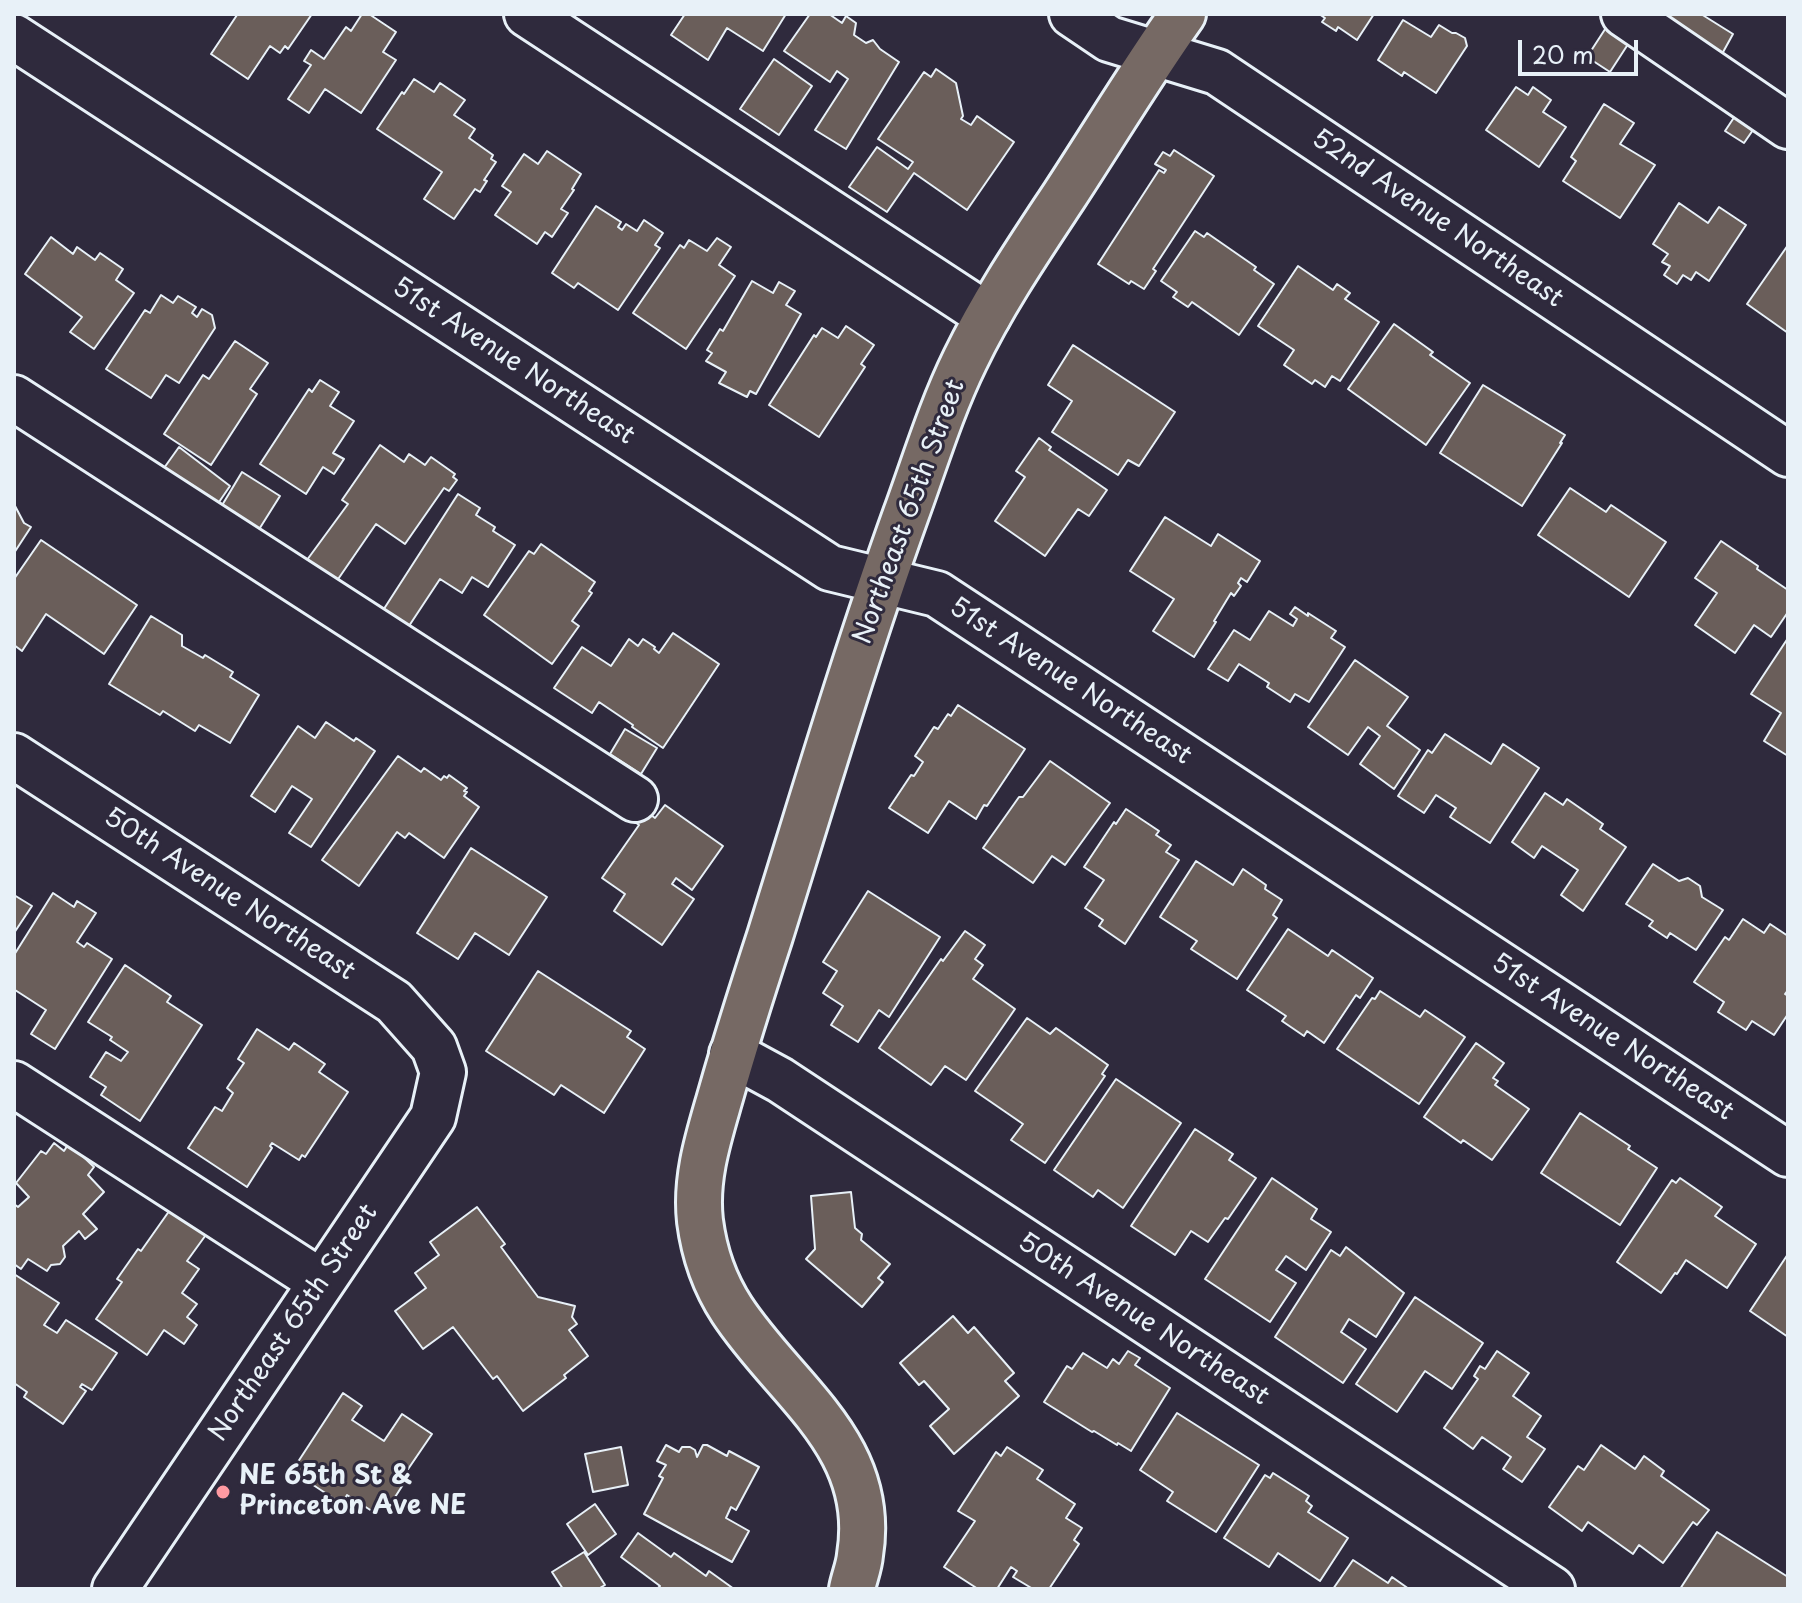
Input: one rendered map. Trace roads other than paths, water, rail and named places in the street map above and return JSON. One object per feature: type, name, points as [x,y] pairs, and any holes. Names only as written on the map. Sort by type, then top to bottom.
[{"type":"main road","name":"Northeast 65th Street","points":[[852,1589],[861,1555],[862,1518],[856,1482],[841,1448],[821,1417],[750,1335],[716,1281],[705,1251],[700,1220],[699,1188],[703,1157],[732,1054],[882,581],[945,406],[988,316],[1183,14]]},
{"type":"street","points":[[527,14],[988,316]]},
{"type":"street","name":"52nd Avenue Northeast","points":[[1072,14],[1109,39],[1217,72],[1788,454]]},
{"type":"street","points":[[1624,14],[1788,126]]},
{"type":"street","name":"51st Avenue Northeast","points":[[14,37],[830,568],[937,594],[1788,1154]]},
{"type":"street","points":[[14,398],[635,799]]},
{"type":"street","name":"50th Avenue Northeast","points":[[14,756],[394,1002],[434,1047]]},
{"type":"street","name":"Northeast 65th Street","points":[[115,1589],[433,1117],[443,1072],[434,1047]]},
{"type":"street","name":"50th Avenue Northeast","points":[[732,1054],[780,1080],[1552,1589]]},
{"type":"street","points":[[14,1084],[321,1282]]},
{"type":"place","name":"NE 65th St & Princeton Ave NE","points":[[223,1492]]}]
